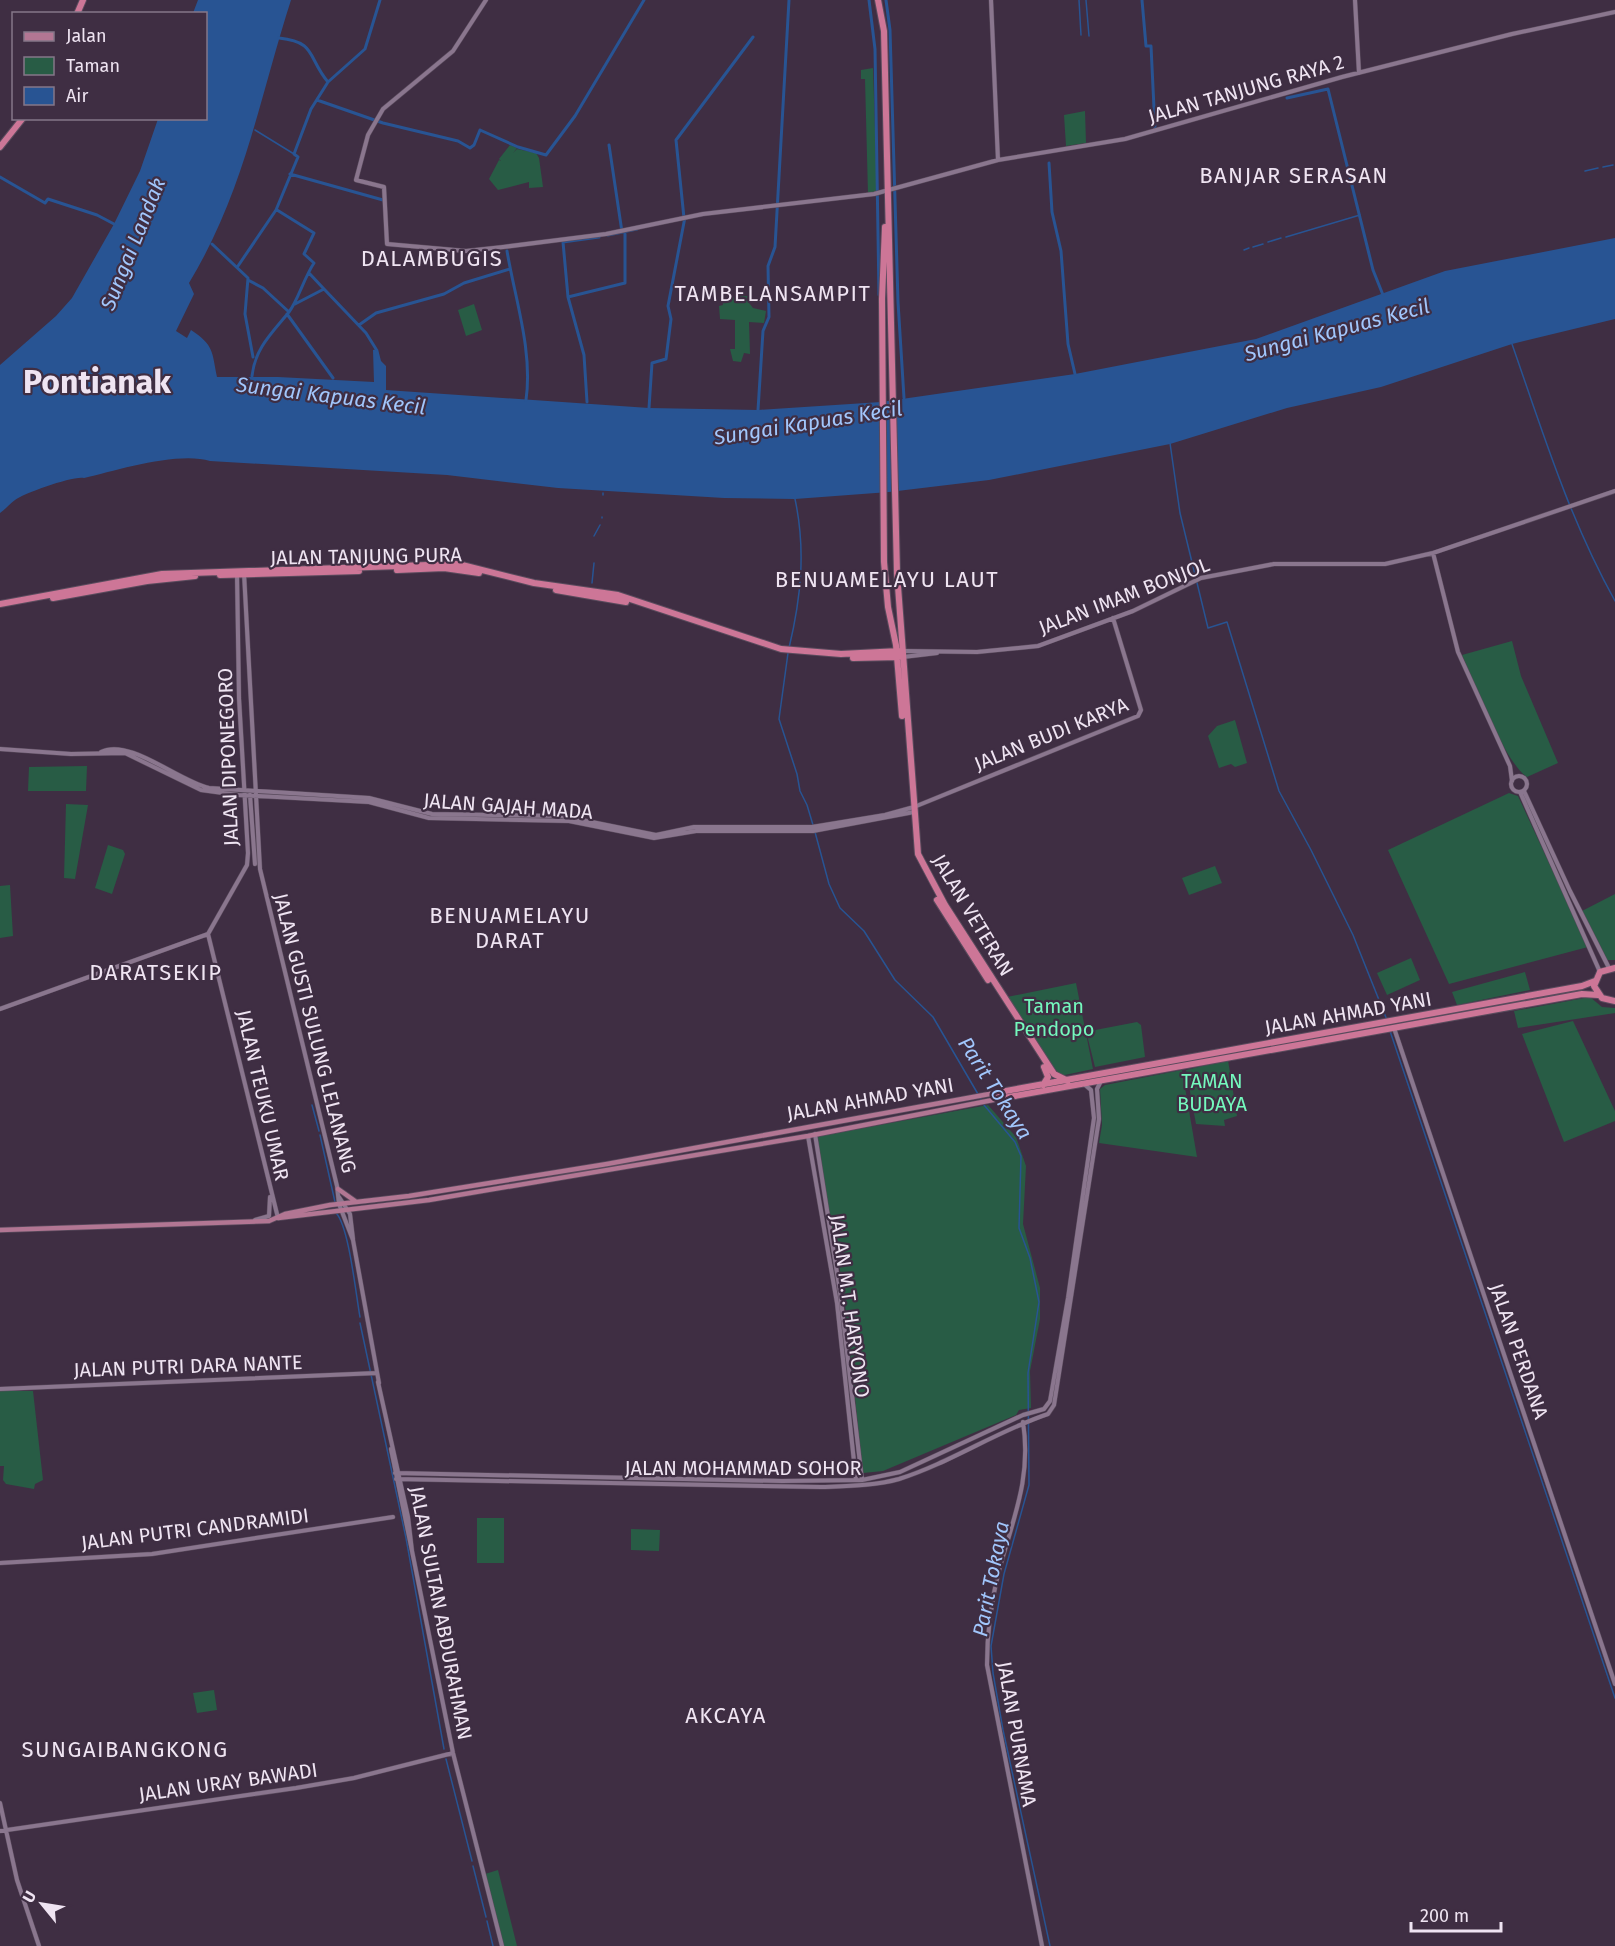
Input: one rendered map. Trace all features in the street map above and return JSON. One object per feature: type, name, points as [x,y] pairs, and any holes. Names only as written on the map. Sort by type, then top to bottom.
[{"type":"highway","points":[[877,0],[883,44],[900,654]]},
{"type":"highway","points":[[0,147],[21,120]]},
{"type":"highway","points":[[887,191],[882,299],[884,562],[900,654]]},
{"type":"highway","name":"JALAN TANJUNG PURA","points":[[0,604],[158,574],[378,568],[459,569],[522,584],[561,588],[617,599],[781,651],[809,654],[900,654]]},
{"type":"highway","name":"JALAN TANJUNG PURA","points":[[0,609],[158,579],[240,572]]},
{"type":"highway","name":"JALAN VETERAN","points":[[900,654],[917,863],[943,910],[1033,1046],[1055,1076],[1068,1081]]},
{"type":"highway","points":[[1598,995],[1595,981],[1600,972],[1612,968]]},
{"type":"highway","name":"JALAN AHMAD YANI","points":[[996,1096],[1101,1080],[1389,1026],[1582,986],[1595,981]]},
{"type":"highway","name":"JALAN AHMAD YANI","points":[[996,1096],[1043,1085],[1581,994],[1598,995],[1606,1000],[1615,1001]]},
{"type":"highway","name":"JALAN VETERAN","points":[[1033,1046],[1047,1071],[1047,1079],[1043,1085]]},
{"type":"main road","name":"JALAN AHMAD YANI","points":[[341,1206],[348,1209],[448,1196],[694,1148],[996,1096]]},
{"type":"main road","name":"JALAN AHMAD YANI","points":[[341,1206],[694,1156],[808,1136],[976,1099]]},
{"type":"main road","points":[[865,1117],[867,1123]]},
{"type":"main road","points":[[694,1148],[694,1156]]},
{"type":"main road","points":[[338,1189],[357,1202]]},
{"type":"main road","points":[[446,1190],[448,1196]]},
{"type":"main road","points":[[0,1230],[252,1220],[264,1222],[285,1214],[341,1206]]},
{"type":"street","name":"JALAN TANJUNG RAYA 2","points":[[486,0],[453,51],[405,93],[387,105],[365,142],[356,180],[384,187],[387,244],[466,251],[620,231],[684,217],[887,191],[998,160],[1125,139],[1359,73],[1512,34],[1615,12]]},
{"type":"street","points":[[991,0],[998,160]]},
{"type":"street","points":[[1356,0],[1359,73]]},
{"type":"street","name":"JALAN IMAM BONJOL","points":[[900,654],[1012,650],[1038,646],[1149,604],[1199,579],[1274,564],[1378,565],[1433,553],[1615,491]]},
{"type":"street","points":[[1433,553],[1458,652],[1510,766],[1514,790],[1522,791]]},
{"type":"street","name":"JALAN GUSTI SULUNG LELANANG","points":[[240,572],[247,607],[252,759],[260,869],[341,1206]]},
{"type":"street","name":"JALAN DIPONEGORO","points":[[208,934],[247,865],[248,793],[244,759],[238,607],[240,572]]},
{"type":"street","points":[[238,607],[247,607]]},
{"type":"street","name":"JALAN BUDI KARYA","points":[[912,810],[1140,714],[1142,710],[1113,618]]},
{"type":"street","name":"JALAN GAJAH MADA","points":[[0,748],[71,754],[126,750],[196,785],[256,794],[369,798],[394,807],[437,816],[569,819],[657,835],[694,827],[812,829],[912,810]]},
{"type":"street","points":[[244,759],[252,759]]},
{"type":"street","points":[[1510,766],[1527,783],[1522,791]]},
{"type":"street","points":[[1512,781],[1521,776]]},
{"type":"street","points":[[1522,791],[1568,892],[1612,968]]},
{"type":"street","points":[[248,793],[255,864],[260,869]]},
{"type":"street","points":[[247,865],[255,864]]},
{"type":"street","points":[[1568,892],[1600,972]]},
{"type":"street","points":[[0,1009],[208,934]]},
{"type":"street","name":"JALAN TEUKU UMAR","points":[[208,934],[278,1218]]},
{"type":"street","name":"JALAN PERDANA","points":[[1389,1026],[1615,1684]]},
{"type":"street","points":[[1065,1329],[1097,1118],[1097,1089],[1101,1080]]},
{"type":"street","points":[[1083,1083],[1091,1090],[1097,1118]]},
{"type":"street","points":[[815,1134],[840,1292],[862,1480]]},
{"type":"street","name":"JALAN M.T. HARYONO","points":[[808,1136],[837,1303],[856,1480]]},
{"type":"street","name":"JALAN TEUKU UMAR","points":[[252,1220],[269,1216],[270,1193]]},
{"type":"street","name":"JALAN SULTAN ABDURAHMAN","points":[[341,1206],[352,1240],[453,1754],[502,1946]]},
{"type":"street","points":[[348,1209],[353,1225],[352,1240]]},
{"type":"street","name":"JALAN SULTAN ABDURAHMAN","points":[[368,1322],[375,1373],[379,1382]]},
{"type":"street","name":"JALAN MOHAMMAD SOHOR","points":[[465,1476],[604,1482],[864,1485],[901,1478],[1023,1415],[1044,1409],[1050,1401],[1065,1329]]},
{"type":"street","name":"JALAN MOHAMMAD SOHOR","points":[[465,1476],[692,1478],[803,1484],[862,1480],[900,1472],[1048,1414],[1054,1405],[1065,1329]]},
{"type":"street","name":"JALAN PUTRI DARA NANTE","points":[[0,1389],[375,1373]]},
{"type":"street","name":"JALAN PURNAMA","points":[[1023,1422],[1026,1459],[1024,1484],[996,1585],[987,1642],[987,1665],[1042,1946]]},
{"type":"street","points":[[900,1472],[901,1478]]},
{"type":"street","points":[[397,1473],[465,1476]]},
{"type":"street","points":[[398,1479],[465,1476]]},
{"type":"street","points":[[604,1476],[604,1482]]},
{"type":"street","points":[[692,1478],[693,1484]]},
{"type":"street","name":"JALAN PUTRI CANDRAMIDI","points":[[0,1563],[152,1554],[393,1517]]},
{"type":"street","name":"JALAN URAY BAWADI","points":[[2,1830],[354,1778],[453,1754]]},
{"type":"street","points":[[0,1803],[2,1830],[39,1946]]},
{"type":"green space","points":[[873,68],[877,193],[868,194],[865,79],[861,79],[861,70]]},
{"type":"green space","points":[[1085,111],[1086,143],[1066,146],[1064,115]]},
{"type":"green space","points":[[510,145],[517,148],[513,153],[517,149],[536,153],[539,158],[543,187],[529,188],[529,182],[498,190],[489,179],[499,160],[501,161],[499,159]]},
{"type":"green space","points":[[749,296],[746,299],[753,308],[766,311],[764,323],[749,322],[750,354],[744,353],[741,362],[733,361],[730,349],[735,349],[735,320],[720,319],[719,306],[723,305],[722,297]]},
{"type":"green space","points":[[474,304],[482,330],[466,336],[458,310]]},
{"type":"green space","points":[[1512,641],[1521,676],[1558,763],[1527,777],[1509,756],[1462,655]]},
{"type":"green space","points":[[1235,720],[1247,763],[1235,767],[1231,764],[1219,768],[1208,736],[1217,726]]},
{"type":"green space","points":[[87,766],[86,791],[28,791],[29,767]]},
{"type":"green space","points":[[1509,793],[1518,796],[1588,947],[1449,984],[1388,850]]},
{"type":"green space","points":[[66,804],[88,805],[75,879],[64,878]]},
{"type":"green space","points":[[108,845],[123,850],[125,854],[112,894],[95,888]]},
{"type":"green space","points":[[1215,866],[1222,883],[1189,895],[1182,878]]},
{"type":"green space","points":[[10,885],[13,936],[0,938],[0,886]]},
{"type":"green space","points":[[1615,894],[1615,960],[1607,960],[1584,914],[1580,912]]},
{"type":"green space","points":[[1411,958],[1420,980],[1387,995],[1377,973]]},
{"type":"green space","points":[[1525,972],[1530,990],[1457,1005],[1452,992]]},
{"type":"green space","name":"Taman Pendopo","points":[[1076,983],[1093,1069],[1060,1076],[1007,997]]},
{"type":"green space","points":[[1590,997],[1602,1007],[1615,1008],[1615,1013],[1518,1028],[1514,1011]]},
{"type":"green space","points":[[1573,1021],[1615,1111],[1615,1121],[1564,1142],[1522,1034]]},
{"type":"green space","points":[[1137,1022],[1141,1025],[1145,1057],[1095,1067],[1087,1035],[1090,1031]]},
{"type":"green space","name":"TAMAN BUDAYA","points":[[1228,1060],[1237,1116],[1224,1120],[1225,1126],[1196,1124],[1186,1070]]},
{"type":"green space","points":[[1182,1070],[1197,1157],[1099,1143],[1102,1125],[1100,1089],[1105,1085]]},
{"type":"green space","points":[[988,1105],[1016,1137],[1026,1166],[1023,1224],[1040,1288],[1040,1319],[1030,1371],[1031,1408],[1019,1410],[1016,1415],[883,1471],[863,1473],[843,1286],[815,1137]]},
{"type":"green space","points":[[0,1391],[33,1391],[43,1480],[35,1484],[34,1489],[6,1484],[3,1480],[4,1466],[0,1466]]},
{"type":"green space","points":[[477,1518],[504,1518],[504,1563],[477,1563]]},
{"type":"green space","points":[[631,1529],[660,1530],[659,1551],[631,1550]]},
{"type":"green space","points":[[214,1690],[217,1710],[197,1713],[193,1693]]},
{"type":"green space","points":[[498,1870],[517,1946],[504,1946],[485,1874]]},
{"type":"water","points":[[198,0],[291,0],[237,180],[208,249],[189,283],[194,294],[176,331],[187,338],[191,330],[204,340],[213,355],[217,377],[278,377],[374,382],[373,350],[378,349],[381,361],[386,366],[386,390],[649,408],[758,410],[881,402],[1075,374],[1256,339],[1445,271],[1615,238],[1615,319],[1512,344],[1381,387],[1287,408],[1170,444],[989,480],[889,492],[795,499],[724,498],[558,488],[447,475],[182,458],[130,466],[61,482],[20,497],[0,513],[0,365],[56,316],[72,298],[114,224],[140,171],[158,120],[207,120],[207,12],[193,12]]},
{"type":"waterway","points":[[238,266],[276,210],[298,157],[294,154],[311,109],[328,82],[365,49],[380,0]]},
{"type":"waterway","points":[[317,100],[383,123],[458,141],[470,148],[474,145],[480,130],[518,147],[546,155],[575,116],[644,0]]},
{"type":"waterway","name":"Sungai Kapuas Kecil","points":[[758,410],[763,331],[769,317],[768,266],[775,247],[789,0]]},
{"type":"waterway","points":[[869,0],[875,49],[879,295]]},
{"type":"waterway","name":"Sungai Kapuas Kecil","points":[[886,0],[890,30],[898,302],[904,398]]},
{"type":"waterway","points":[[1079,0],[1081,35]]},
{"type":"waterway","points":[[1086,0],[1089,36]]},
{"type":"waterway","points":[[1142,0],[1146,46],[1151,46],[1155,129]]},
{"type":"waterway","points":[[684,218],[676,140],[753,37]]},
{"type":"waterway","points":[[279,38],[291,40],[306,47],[328,82]]},
{"type":"waterway","name":"Sungai Kapuas Kecil","points":[[1287,98],[1328,89],[1373,270],[1383,295]]},
{"type":"waterway","points":[[255,130],[294,154]]},
{"type":"waterway","points":[[609,145],[622,232]]},
{"type":"waterway","points":[[1049,163],[1052,212],[1061,251],[1068,344],[1075,374]]},
{"type":"waterway","points":[[1603,167],[1613,165]]},
{"type":"waterway","points":[[1585,171],[1598,168]]},
{"type":"waterway","points":[[290,174],[383,200]]},
{"type":"waterway","points":[[0,177],[45,203],[48,199],[97,215],[114,224]]},
{"type":"waterway","name":"Sungai Kapuas Kecil","points":[[252,376],[261,349],[289,312],[314,263],[304,254],[314,233],[277,210]]},
{"type":"waterway","points":[[1286,237],[1360,215]]},
{"type":"waterway","points":[[649,408],[652,363],[666,359],[671,319],[668,306],[685,217]]},
{"type":"waterway","points":[[608,235],[637,229]]},
{"type":"waterway","points":[[587,402],[584,355],[568,297],[625,283],[625,234]]},
{"type":"waterway","points":[[568,297],[563,242],[599,237]]},
{"type":"waterway","points":[[1268,242],[1281,238]]},
{"type":"waterway","points":[[212,244],[248,278],[245,314],[253,357]]},
{"type":"waterway","points":[[1253,247],[1263,244]]},
{"type":"waterway","points":[[1244,250],[1249,248]]},
{"type":"waterway","points":[[507,251],[525,344],[528,381],[526,400]]},
{"type":"waterway","points":[[359,325],[376,313],[444,294],[464,283],[510,269]]},
{"type":"waterway","points":[[309,273],[324,289]]},
{"type":"waterway","points":[[248,280],[263,288],[289,312]]},
{"type":"waterway","points":[[295,304],[324,289],[366,333],[376,349]]},
{"type":"waterway","name":"Sungai Kapuas Kecil","points":[[287,314],[333,378]]},
{"type":"waterway","points":[[1512,344],[1570,507],[1615,601]]},
{"type":"waterway","points":[[1170,443],[1180,513],[1208,628],[1227,622],[1279,791],[1353,935],[1387,1020]]},
{"type":"waterway","name":"Parit Tokaya","points":[[789,648],[797,611],[801,574],[800,537],[795,499]]},
{"type":"waterway","points":[[594,536],[600,525]]},
{"type":"waterway","points":[[592,583],[594,563]]},
{"type":"waterway","name":"Parit Tokaya","points":[[788,653],[779,719],[797,774],[800,791],[813,825]]},
{"type":"waterway","name":"Parit Tokaya","points":[[815,832],[829,884],[840,908],[864,931],[895,980],[933,1017],[982,1101]]},
{"type":"waterway","points":[[1390,1031],[1615,1698]]},
{"type":"waterway","points":[[312,1105],[319,1131]]},
{"type":"waterway","name":"Parit Tokaya","points":[[984,1105],[1015,1142],[1021,1156],[1019,1228],[1030,1258],[1039,1302],[1028,1373],[1029,1485],[1004,1574],[991,1646],[993,1673],[1003,1730],[1050,1946]]},
{"type":"waterway","points":[[320,1135],[335,1202]]},
{"type":"waterway","points":[[336,1213],[345,1232],[360,1317]]},
{"type":"waterway","points":[[360,1323],[406,1538],[444,1749]]},
{"type":"waterway","points":[[446,1759],[472,1861]]},
{"type":"waterway","points":[[473,1866],[486,1917]]},
{"type":"waterway","points":[[487,1921],[493,1946]]},
{"type":"district","name":"BANJAR SERASAN","points":[[1294,175]]},
{"type":"district","name":"DALAMBUGIS","points":[[432,258]]},
{"type":"district","name":"TAMBELANSAMPIT","points":[[773,293]]},
{"type":"district","name":"Pontianak","points":[[97,382]]},
{"type":"district","name":"BENUAMELAYU LAUT","points":[[887,579]]},
{"type":"district","name":"BENUAMELAYU DARAT","points":[[510,928]]},
{"type":"district","name":"DARATSEKIP","points":[[156,972]]},
{"type":"district","name":"AKCAYA","points":[[726,1715]]},
{"type":"district","name":"SUNGAIBANGKONG","points":[[125,1749]]},
{"type":"water label","name":"Sungai Landak","points":[[133,244]]}]
